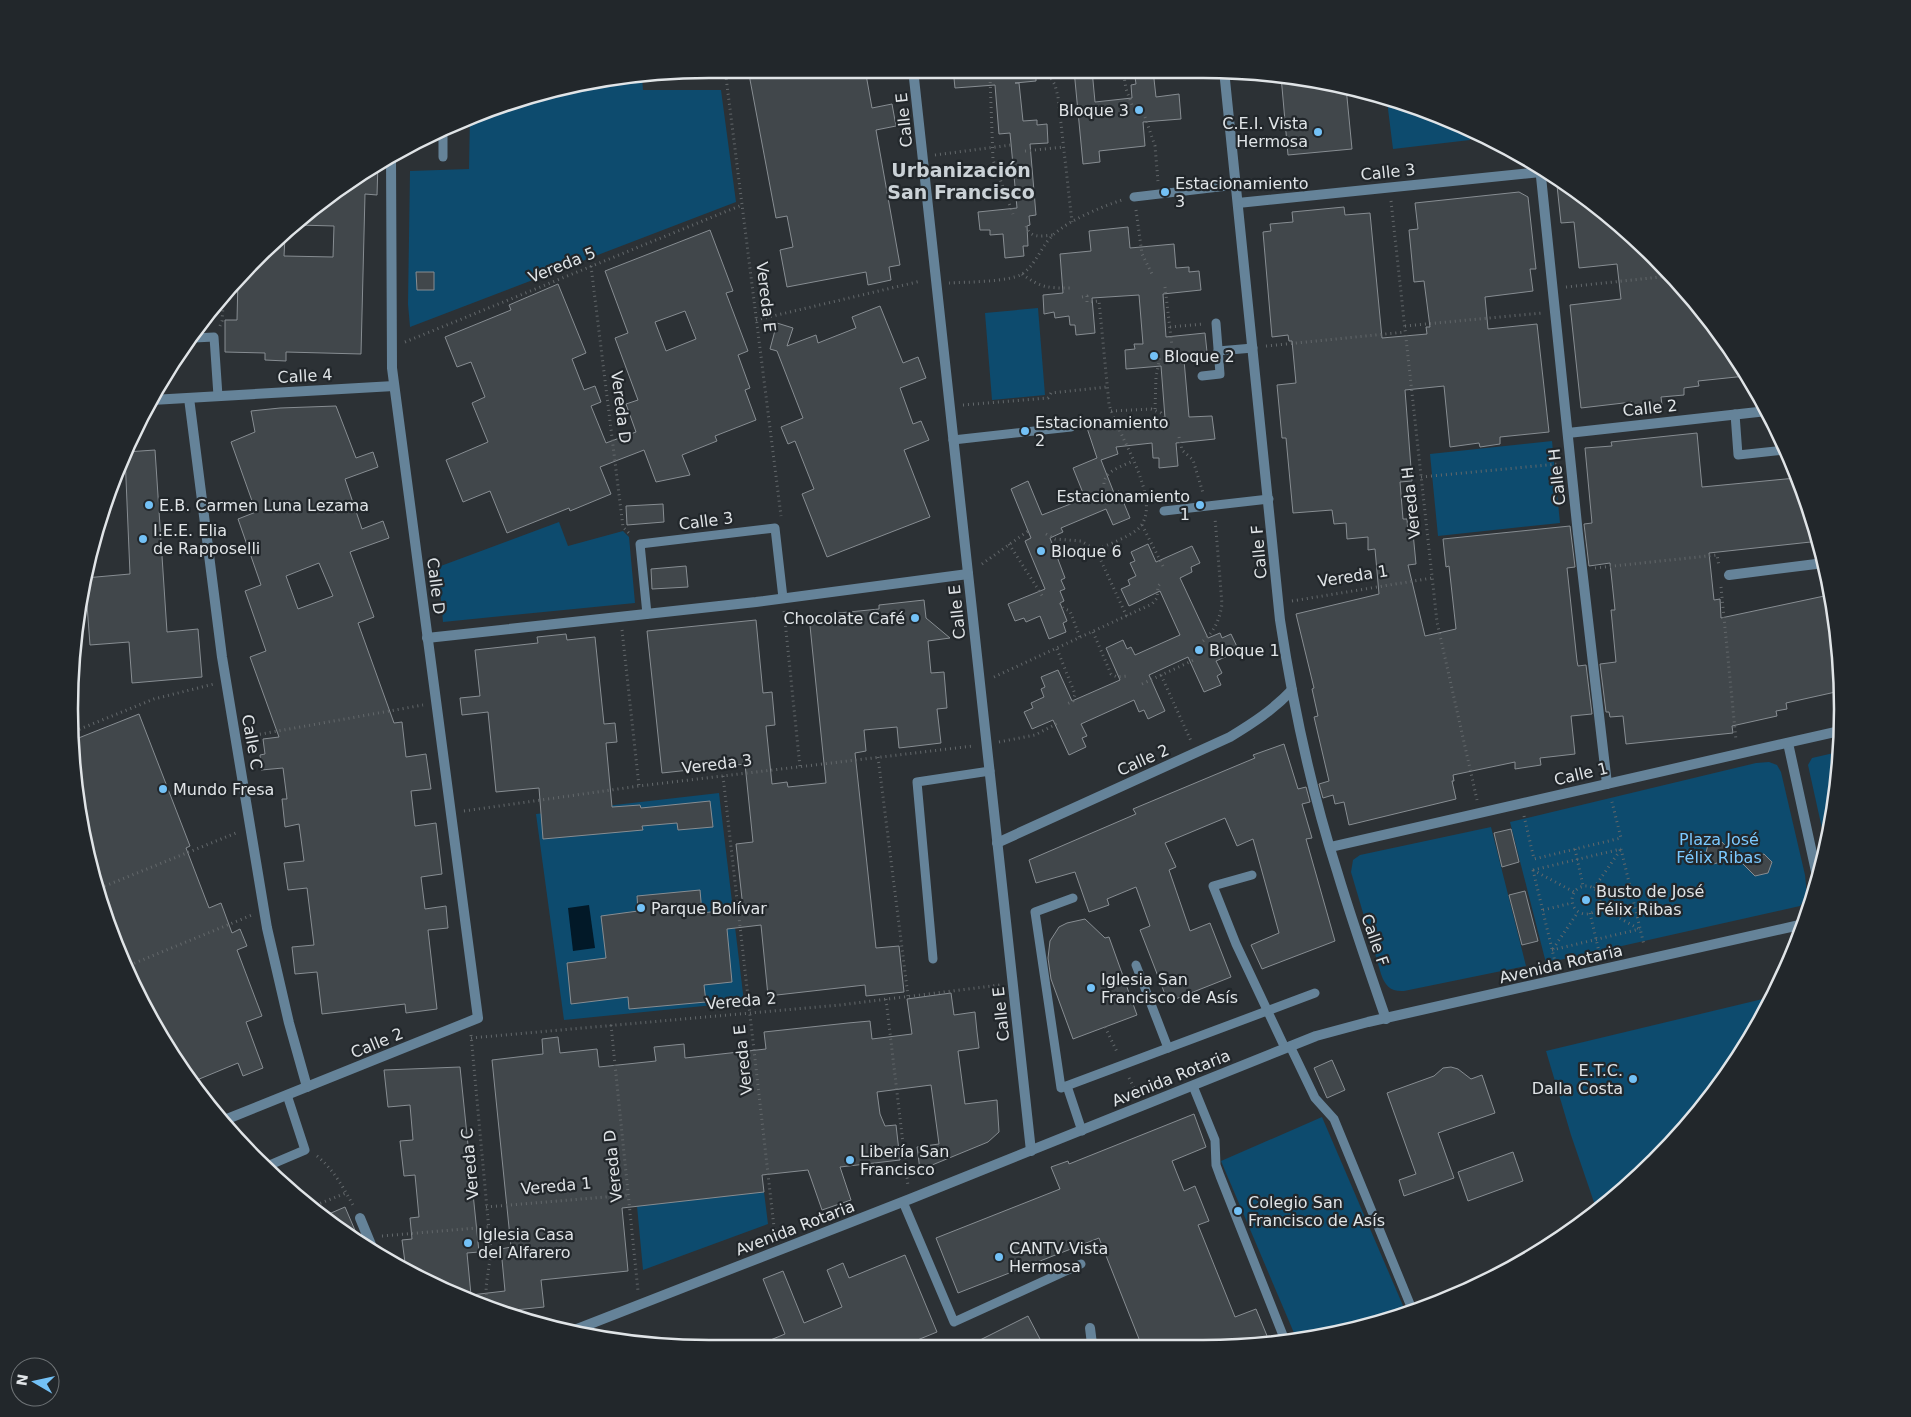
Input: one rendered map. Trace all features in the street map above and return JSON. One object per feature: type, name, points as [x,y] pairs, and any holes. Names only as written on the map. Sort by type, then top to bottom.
[{"type":"street","name":"Calle E","points":[[914,78],[1031,1151]]},
{"type":"street","name":"Calle F","points":[[1225,79],[1279,604],[1292,690],[1315,795],[1353,924],[1386,1019]]},
{"type":"street","name":"Calle D","points":[[391,163],[391,348],[394,386],[451,813],[473,1020]]},
{"type":"street","name":"Calle 3","points":[[1238,203],[1389,188],[1531,170]]},
{"type":"street","name":"Calle H","points":[[1542,177],[1582,569],[1607,784]]},
{"type":"street","name":"Calle 4","points":[[158,400],[394,386]]},
{"type":"street","name":"Calle C","points":[[189,398],[226,680],[264,910],[281,990],[307,1087]]},
{"type":"street","name":"Calle 2","points":[[1568,433],[1759,411]]},
{"type":"street","points":[[1729,575],[1816,564]]},
{"type":"street","points":[[427,638],[783,598],[968,574]]},
{"type":"street","name":"Calle 2","points":[[997,843],[1230,737],[1262,718],[1292,690]]},
{"type":"street","name":"Calle 1","points":[[1330,847],[1833,732]]},
{"type":"street","points":[[1788,743],[1814,863]]},
{"type":"street","name":"Avenida Rotaria","points":[[583,1327],[1334,1030],[1794,926]]},
{"type":"street","name":"Calle 2","points":[[229,1118],[473,1020]]},
{"type":"street","points":[[360,1218],[368,1238]]},
{"type":"street","points":[[1090,1328],[1092,1340]]},
{"type":"lane","points":[[443,137],[443,158]]},
{"type":"lane","points":[[1134,197],[1236,185]]},
{"type":"lane","points":[[1202,376],[1220,374],[1216,323]]},
{"type":"lane","points":[[198,338],[214,338],[218,396]]},
{"type":"lane","points":[[1218,351],[1253,348]]},
{"type":"lane","points":[[1735,414],[1738,455],[1778,451]]},
{"type":"lane","points":[[954,440],[1071,427]]},
{"type":"lane","points":[[1164,511],[1269,499]]},
{"type":"lane","points":[[775,528],[783,598]]},
{"type":"lane","name":"Calle 3","points":[[640,544],[775,528]]},
{"type":"lane","points":[[640,544],[647,614]]},
{"type":"lane","points":[[933,959],[917,782],[990,771]]},
{"type":"lane","points":[[1252,875],[1213,886],[1236,944],[1268,1010],[1315,1098],[1334,1119],[1410,1304]]},
{"type":"lane","points":[[1073,898],[1035,912],[1061,1088],[1315,993]]},
{"type":"lane","points":[[1136,965],[1168,1048]]},
{"type":"lane","points":[[1067,1086],[1082,1130]]},
{"type":"lane","points":[[1193,1086],[1215,1140],[1218,1171],[1283,1334]]},
{"type":"lane","points":[[272,1164],[305,1150],[287,1095]]},
{"type":"lane","points":[[906,1200],[954,1322],[1081,1264]]},
{"type":"path","name":"Vereda E","points":[[726,78],[781,515],[775,528]]},
{"type":"path","points":[[990,78],[992,148],[996,170],[1007,194],[1013,214]]},
{"type":"path","points":[[1051,78],[1058,97],[1072,222]]},
{"type":"path","points":[[1124,78],[1132,105]]},
{"type":"path","points":[[1145,116],[1154,146],[1160,194]]},
{"type":"path","points":[[923,157],[1011,145]]},
{"type":"path","points":[[1025,150],[1064,147]]},
{"type":"path","name":"Vereda H","points":[[1389,188],[1436,622],[1480,813]]},
{"type":"path","points":[[756,320],[936,281],[1008,278],[1022,274],[1034,262],[1053,235],[1072,222],[1111,204],[1134,197],[1142,254],[1152,274]]},
{"type":"path","name":"Vereda 5","points":[[391,348],[742,204]]},
{"type":"path","points":[[1026,226],[1028,232],[1034,236],[1053,235]]},
{"type":"path","name":"Vereda D","points":[[591,266],[623,527],[640,544]]},
{"type":"path","points":[[1022,274],[1044,287],[1071,288]]},
{"type":"path","points":[[1553,288],[1663,277]]},
{"type":"path","points":[[1165,287],[1172,346]]},
{"type":"path","points":[[1082,297],[1087,296],[1087,302],[1099,300],[1111,411],[1141,480],[1146,498],[1146,508],[1142,524],[1136,531],[1096,550]]},
{"type":"path","points":[[214,338],[222,321],[223,305]]},
{"type":"path","points":[[1404,326],[1556,311]]},
{"type":"path","points":[[1170,328],[1216,323]]},
{"type":"path","points":[[1253,348],[1405,332]]},
{"type":"path","points":[[1155,410],[1156,377],[1160,357]]},
{"type":"path","points":[[950,406],[1048,398],[1051,393],[1107,387]]},
{"type":"path","points":[[1111,411],[1144,408],[1155,410],[1161,413],[1166,425]]},
{"type":"path","points":[[1179,437],[1182,450],[1194,460],[1210,506],[1222,604],[1220,616],[1216,624],[1203,641]]},
{"type":"path","points":[[1104,484],[1104,479],[1108,474],[1133,461]]},
{"type":"path","points":[[1421,477],[1571,463]]},
{"type":"path","points":[[1142,524],[1164,568]]},
{"type":"path","points":[[968,574],[1028,530]]},
{"type":"path","points":[[1046,534],[1055,539],[1082,541],[1096,550],[1127,617]]},
{"type":"path","points":[[1009,544],[1043,597]]},
{"type":"path","points":[[1582,569],[1717,555],[1719,569]]},
{"type":"path","name":"Vereda 1","points":[[1279,604],[1432,578]]},
{"type":"path","points":[[980,683],[1127,617],[1155,601],[1158,586],[1162,582]]},
{"type":"path","points":[[1721,586],[1738,754]]},
{"type":"path","points":[[783,598],[800,767]]},
{"type":"path","points":[[1060,603],[1062,608],[1070,610],[1080,638]]},
{"type":"path","points":[[621,617],[639,786]]},
{"type":"path","points":[[1093,632],[1111,674],[1117,677],[1128,676]]},
{"type":"path","points":[[1057,649],[1075,694],[1073,701],[1066,704]]},
{"type":"path","points":[[1142,684],[1196,658]]},
{"type":"path","points":[[1161,675],[1196,753]]},
{"type":"path","points":[[79,730],[154,699],[226,680]]},
{"type":"path","points":[[236,738],[436,703]]},
{"type":"path","name":"Vereda 3","points":[[451,813],[639,786],[986,744],[1035,735],[1060,722]]},
{"type":"path","points":[[878,757],[908,996]]},
{"type":"path","name":"Vereda E","points":[[723,776],[777,1251]]},
{"type":"path","points":[[1521,803],[1534,859],[1575,850],[1621,838],[1607,784]]},
{"type":"path","points":[[103,887],[251,827]]},
{"type":"path","points":[[1534,870],[1621,849]]},
{"type":"path","points":[[1594,888],[1621,849]]},
{"type":"path","points":[[1621,849],[1647,959]]},
{"type":"path","points":[[1575,850],[1583,886]]},
{"type":"path","points":[[1534,870],[1574,892]]},
{"type":"path","points":[[1534,870],[1559,979]]},
{"type":"path","points":[[1587,885],[1594,888],[1599,896],[1596,910],[1584,914],[1578,912],[1572,903],[1574,892],[1587,885]]},
{"type":"path","points":[[1599,896],[1630,889]]},
{"type":"path","points":[[1543,910],[1572,903]]},
{"type":"path","points":[[1598,906],[1640,929]]},
{"type":"path","points":[[132,964],[264,910]]},
{"type":"path","points":[[1552,950],[1578,912]]},
{"type":"path","points":[[1590,913],[1603,969]]},
{"type":"path","points":[[1552,950],[1640,929]]},
{"type":"path","name":"Vereda 2","points":[[471,1038],[750,1013],[1013,984]]},
{"type":"path","points":[[886,999],[906,1200]]},
{"type":"path","name":"Vereda C","points":[[473,1020],[471,1038],[490,1252],[486,1287],[487,1299]]},
{"type":"path","name":"Vereda D","points":[[611,1025],[640,1305]]},
{"type":"path","points":[[305,1150],[330,1166],[360,1218]]},
{"type":"path","points":[[318,1204],[346,1193]]},
{"type":"path","name":"Vereda 1","points":[[486,1207],[628,1195]]},
{"type":"path","points":[[368,1238],[488,1227]]},
{"type":"green space","points":[[642,81],[643,90],[721,90],[736,202],[410,327],[408,304],[410,171],[469,169],[470,125],[506,111],[545,99],[626,83]]},
{"type":"green space","points":[[1388,106],[1470,138],[1470,140],[1393,149]]},
{"type":"green space","points":[[1038,308],[1045,395],[992,400],[985,313]]},
{"type":"green space","points":[[1552,441],[1560,523],[1438,536],[1430,454]]},
{"type":"green space","points":[[559,522],[568,546],[623,531],[629,537],[635,603],[443,622],[438,567]]},
{"type":"green space","points":[[1832,753],[1822,827],[1808,765],[1812,758]]},
{"type":"green space","name":"Plaza José Félix Ribas","points":[[1769,762],[1777,765],[1781,772],[1805,875],[1806,890],[1800,906],[1546,963],[1510,822],[1756,763]]},
{"type":"green space","name":"Parque Bolívar","points":[[719,793],[744,1002],[564,1020],[536,814]]},
{"type":"green space","points":[[1491,827],[1526,966],[1404,991],[1392,989],[1384,982],[1381,974],[1351,872],[1353,860],[1360,855]]},
{"type":"green space","name":"E.T.C. Dalla Costa","points":[[1762,999],[1727,1059],[1677,1125],[1649,1155],[1594,1203],[1571,1135],[1546,1051]]},
{"type":"green space","points":[[1322,1117],[1403,1307],[1366,1318],[1294,1332],[1221,1161]]},
{"type":"green space","points":[[764,1192],[768,1224],[643,1270],[637,1206]]},
{"type":"shaded area","points":[[589,905],[595,948],[573,951],[568,908]]},
{"type":"building","points":[[750,78],[867,78],[872,108],[892,104],[896,126],[876,130],[900,265],[889,267],[891,280],[868,285],[866,272],[787,287],[780,250],[793,247],[787,216],[776,218]]},
{"type":"building","points":[[954,78],[1036,78],[1036,81],[1015,83],[1019,83],[1023,121],[1037,120],[1037,125],[1047,124],[1048,143],[1030,144],[1036,215],[1029,216],[1030,225],[1027,226],[1028,246],[1023,246],[1024,256],[1005,258],[1003,234],[990,235],[990,230],[980,230],[978,212],[1017,208],[1010,133],[999,134],[995,85],[955,88]]},
{"type":"building","points":[[1075,78],[1093,78],[1095,102],[1132,98],[1131,85],[1136,84],[1135,78],[1154,78],[1156,97],[1179,94],[1181,119],[1143,122],[1145,146],[1099,151],[1100,162],[1083,164]]},
{"type":"building","name":"C.E.I. Vista Hermosa","points":[[1282,83],[1347,95],[1352,149],[1288,155]]},
{"type":"building","points":[[378,172],[377,195],[365,194],[361,354],[286,352],[286,361],[265,360],[265,353],[225,352],[225,320],[237,320],[238,288],[285,241],[284,256],[333,257],[334,226],[303,225],[324,208]]},
{"type":"building","points":[[1557,187],[1619,234],[1649,262],[1703,324],[1739,377],[1698,381],[1699,386],[1684,388],[1684,395],[1661,397],[1662,405],[1633,408],[1632,402],[1581,408],[1570,305],[1621,299],[1617,264],[1579,268],[1574,222],[1561,223]]},
{"type":"building","points":[[1519,192],[1528,197],[1536,269],[1530,269],[1533,291],[1485,297],[1488,329],[1537,324],[1549,432],[1500,437],[1500,444],[1480,447],[1479,443],[1450,447],[1444,386],[1405,390],[1412,481],[1400,482],[1403,519],[1407,519],[1408,533],[1413,533],[1416,564],[1408,565],[1425,636],[1456,629],[1449,566],[1446,567],[1443,539],[1570,526],[1575,567],[1567,568],[1577,661],[1578,666],[1586,665],[1592,714],[1571,716],[1575,754],[1540,758],[1541,765],[1515,769],[1515,762],[1453,775],[1454,781],[1452,781],[1456,799],[1349,825],[1344,802],[1335,804],[1333,795],[1323,798],[1319,784],[1329,781],[1314,717],[1318,716],[1312,689],[1314,688],[1296,614],[1379,594],[1375,549],[1368,550],[1368,537],[1347,539],[1346,523],[1334,524],[1332,510],[1293,513],[1286,438],[1282,438],[1277,385],[1296,383],[1292,341],[1289,341],[1288,335],[1272,337],[1263,232],[1271,231],[1270,224],[1293,222],[1292,212],[1344,207],[1345,215],[1370,213],[1382,338],[1427,334],[1426,327],[1430,327],[1424,281],[1414,282],[1409,230],[1418,229],[1415,203]]},
{"type":"building","points":[[1128,227],[1130,248],[1174,244],[1176,268],[1189,267],[1189,272],[1199,271],[1201,290],[1163,294],[1166,337],[1205,333],[1207,352],[1197,353],[1198,358],[1184,360],[1189,417],[1212,416],[1215,439],[1176,443],[1178,466],[1159,468],[1159,458],[1153,458],[1152,443],[1116,447],[1118,454],[1101,460],[1114,493],[1119,491],[1130,518],[1113,525],[1106,509],[1061,528],[1063,532],[1050,538],[1065,578],[1061,580],[1065,589],[1060,591],[1064,601],[1060,603],[1067,621],[1063,623],[1066,632],[1049,639],[1040,616],[1026,622],[1024,618],[1015,621],[1008,604],[1045,589],[1025,541],[1031,538],[1011,489],[1028,481],[1042,515],[1073,503],[1070,498],[1083,493],[1073,468],[1097,458],[1086,425],[1107,418],[1109,423],[1165,418],[1161,366],[1126,369],[1125,350],[1135,349],[1134,344],[1143,344],[1139,295],[1092,298],[1095,333],[1076,335],[1075,325],[1070,325],[1069,316],[1055,318],[1054,312],[1044,314],[1043,295],[1063,293],[1060,254],[1091,251],[1089,231]]},
{"type":"building","points":[[710,230],[733,291],[726,293],[748,351],[738,355],[750,388],[745,390],[756,420],[715,436],[717,441],[682,455],[690,475],[656,482],[644,450],[600,467],[611,494],[570,511],[569,508],[507,533],[490,491],[463,502],[446,460],[488,442],[472,403],[485,397],[471,362],[457,367],[445,337],[511,310],[509,305],[558,284],[586,353],[572,359],[584,390],[595,386],[601,402],[591,406],[606,443],[636,432],[626,404],[638,400],[615,338],[628,333],[605,271]],"holes":[[[685,311],[696,339],[666,351],[655,322]]]},
{"type":"building","points":[[416,272],[434,272],[434,290],[417,290]]},
{"type":"building","points":[[880,306],[903,363],[918,357],[926,378],[900,388],[913,424],[921,421],[929,440],[904,450],[930,517],[827,557],[802,494],[814,489],[795,441],[788,444],[781,427],[803,418],[777,351],[770,349],[777,323],[793,328],[787,346],[816,335],[818,343],[856,328],[852,317]]},
{"type":"building","points":[[336,406],[356,458],[373,452],[378,467],[345,479],[362,529],[383,521],[389,538],[350,552],[374,617],[358,623],[394,723],[402,722],[406,757],[426,754],[431,789],[411,791],[415,826],[436,823],[442,874],[421,877],[425,909],[446,906],[448,928],[428,930],[437,1009],[406,1013],[405,1004],[322,1014],[317,972],[295,974],[292,947],[314,945],[307,888],[288,890],[284,863],[304,861],[299,824],[285,827],[282,799],[287,799],[283,768],[261,770],[260,755],[265,754],[263,739],[279,737],[250,657],[266,651],[245,591],[261,585],[238,519],[256,512],[231,442],[255,432],[251,411]],"holes":[[[319,563],[333,596],[298,609],[286,576]]]},
{"type":"building","points":[[1697,433],[1702,487],[1789,479],[1811,542],[1709,553],[1714,600],[1720,599],[1721,618],[1823,596],[1828,626],[1833,693],[1786,703],[1787,709],[1776,711],[1777,716],[1732,726],[1733,733],[1626,744],[1623,716],[1610,717],[1609,712],[1606,712],[1600,664],[1616,662],[1611,610],[1615,610],[1610,563],[1589,566],[1584,524],[1592,523],[1585,448],[1612,446],[1611,442]]},
{"type":"building","points":[[155,450],[167,632],[198,629],[202,677],[132,683],[129,642],[90,645],[87,603],[92,577],[130,574],[126,468],[133,452]]},
{"type":"building","points":[[663,504],[664,522],[627,525],[626,506]]},
{"type":"building","name":"Bloque 1","points":[[1148,544],[1156,562],[1192,546],[1200,563],[1191,567],[1192,572],[1180,578],[1208,638],[1220,633],[1222,638],[1231,634],[1239,651],[1216,661],[1222,673],[1217,676],[1221,685],[1204,692],[1188,657],[1149,675],[1165,711],[1148,719],[1144,710],[1139,712],[1134,700],[1081,724],[1087,736],[1082,738],[1086,747],[1069,755],[1053,720],[1032,729],[1024,712],[1033,708],[1031,703],[1044,697],[1041,689],[1045,687],[1041,677],[1058,670],[1072,701],[1120,680],[1106,648],[1123,640],[1127,649],[1131,647],[1135,655],[1180,635],[1160,591],[1129,606],[1121,589],[1130,585],[1128,580],[1136,576],[1130,563],[1135,561],[1131,552]]},
{"type":"building","points":[[686,566],[688,587],[652,589],[651,569]]},
{"type":"building","points":[[924,600],[926,618],[950,638],[928,641],[931,673],[944,672],[947,708],[937,709],[941,743],[899,748],[897,727],[864,730],[866,751],[855,753],[876,948],[899,946],[904,992],[866,996],[865,985],[768,996],[761,925],[727,929],[732,982],[704,985],[706,1002],[629,1009],[628,997],[571,1004],[567,963],[606,958],[601,916],[638,911],[637,896],[700,890],[702,913],[743,908],[736,844],[753,842],[745,764],[662,773],[647,631],[756,620],[763,693],[772,692],[775,725],[766,726],[772,784],[787,782],[788,787],[826,783],[809,616],[879,609],[879,605]]},
{"type":"building","points":[[566,634],[567,640],[595,637],[604,724],[615,723],[617,742],[606,743],[612,807],[640,805],[641,808],[710,801],[713,827],[678,830],[677,823],[642,826],[643,830],[543,839],[539,788],[496,792],[488,712],[462,715],[460,698],[480,696],[475,650],[538,643],[537,637]]},
{"type":"building","points":[[139,714],[190,846],[186,848],[209,908],[221,903],[232,933],[240,929],[247,946],[237,950],[262,1016],[246,1022],[263,1068],[243,1076],[238,1063],[198,1079],[162,1024],[126,950],[99,872],[83,791],[79,738]]},
{"type":"building","points":[[1284,744],[1298,789],[1306,787],[1310,802],[1302,804],[1312,838],[1306,839],[1335,941],[1262,969],[1251,945],[1279,933],[1253,839],[1237,846],[1225,818],[1165,843],[1176,867],[1169,870],[1190,931],[1210,923],[1231,977],[1168,1002],[1140,930],[1150,926],[1136,887],[1107,899],[1109,905],[1089,912],[1075,872],[1036,883],[1029,860],[1136,814],[1133,809],[1255,758],[1253,755]]},
{"type":"building","points":[[1511,829],[1519,862],[1502,867],[1494,833]]},
{"type":"building","points":[[1722,842],[1737,858],[1713,864],[1705,856],[1708,845]]},
{"type":"building","points":[[1764,854],[1772,862],[1768,873],[1755,876],[1739,860]]},
{"type":"building","points":[[1525,891],[1538,941],[1522,945],[1509,895]]},
{"type":"building","name":"Iglesia San Francisco de Asís","points":[[1085,919],[1105,938],[1109,937],[1137,1015],[1073,1039],[1051,979],[1048,958],[1050,941],[1059,927]]},
{"type":"building","points":[[951,993],[954,1015],[975,1012],[979,1048],[958,1051],[965,1104],[997,1100],[999,1132],[988,1142],[920,1170],[917,1147],[939,1144],[931,1085],[877,1092],[880,1114],[885,1126],[896,1125],[900,1160],[840,1167],[851,1200],[822,1210],[808,1170],[762,1175],[764,1192],[622,1208],[628,1271],[541,1280],[544,1307],[518,1310],[476,1294],[505,1291],[501,1249],[511,1247],[492,1060],[543,1054],[542,1039],[558,1037],[560,1053],[597,1049],[599,1067],[656,1061],[654,1047],[684,1044],[685,1058],[766,1049],[764,1032],[848,1023],[870,1021],[872,1039],[912,1034],[907,999]]},
{"type":"building","points":[[1332,1060],[1345,1090],[1327,1098],[1314,1068]]},
{"type":"building","points":[[460,1067],[479,1252],[467,1253],[471,1292],[405,1261],[402,1240],[412,1239],[410,1218],[419,1217],[415,1175],[404,1176],[400,1141],[413,1140],[410,1105],[388,1107],[384,1070]]},
{"type":"building","points":[[1451,1067],[1458,1069],[1471,1079],[1482,1075],[1495,1113],[1438,1133],[1454,1178],[1404,1196],[1399,1180],[1416,1174],[1387,1093],[1434,1076],[1443,1068]]},
{"type":"building","points":[[1194,1114],[1206,1147],[1172,1161],[1184,1191],[1195,1186],[1209,1221],[1198,1225],[1235,1317],[1256,1309],[1267,1336],[1202,1340],[1139,1340],[1099,1238],[958,1293],[936,1238],[1060,1189],[1051,1167],[1068,1161],[1069,1164]]},
{"type":"building","points":[[1513,1152],[1523,1181],[1468,1201],[1458,1172]]},
{"type":"building","points":[[345,1207],[355,1231],[330,1213]]},
{"type":"building","points":[[905,1255],[937,1332],[917,1340],[770,1340],[785,1334],[763,1279],[783,1271],[804,1323],[842,1307],[827,1270],[843,1263],[849,1278]]},
{"type":"building","points":[[1028,1316],[1040,1339],[1038,1340],[980,1340]]},
{"type":"place","name":"Bloque 3","points":[[1139,110]]},
{"type":"place","name":"C.E.I. Vista Hermosa","points":[[1318,132]]},
{"type":"place","name":"Estacionamiento 3","points":[[1165,192]]},
{"type":"place","name":"Bloque 2","points":[[1154,356]]},
{"type":"place","name":"Estacionamiento 2","points":[[1025,431]]},
{"type":"place","name":"E.B. Carmen Luna Lezama","points":[[149,505]]},
{"type":"place","name":"Estacionamiento 1","points":[[1200,505]]},
{"type":"place","name":"I.E.E. Elia de Rapposelli","points":[[143,539]]},
{"type":"place","name":"Bloque 6","points":[[1041,551]]},
{"type":"place","name":"Chocolate Café","points":[[915,618]]},
{"type":"place","name":"Bloque 1","points":[[1199,650]]},
{"type":"place","name":"Mundo Fresa","points":[[163,789]]},
{"type":"place","name":"Busto de José Félix Ribas","points":[[1586,900]]},
{"type":"place","name":"Parque Bolívar","points":[[641,908]]},
{"type":"place","name":"Iglesia San Francisco de Asís","points":[[1091,988]]},
{"type":"place","name":"E.T.C. Dalla Costa","points":[[1633,1079]]},
{"type":"place","name":"Libería San Francisco","points":[[850,1160]]},
{"type":"place","name":"Colegio San Francisco de Asís","points":[[1238,1211]]},
{"type":"place","name":"Iglesia Casa del Alfarero","points":[[468,1243]]},
{"type":"place","name":"CANTV Vista Hermosa","points":[[999,1257]]},
{"type":"district","name":"Urbanización San Francisco","points":[[961,181]]}]
